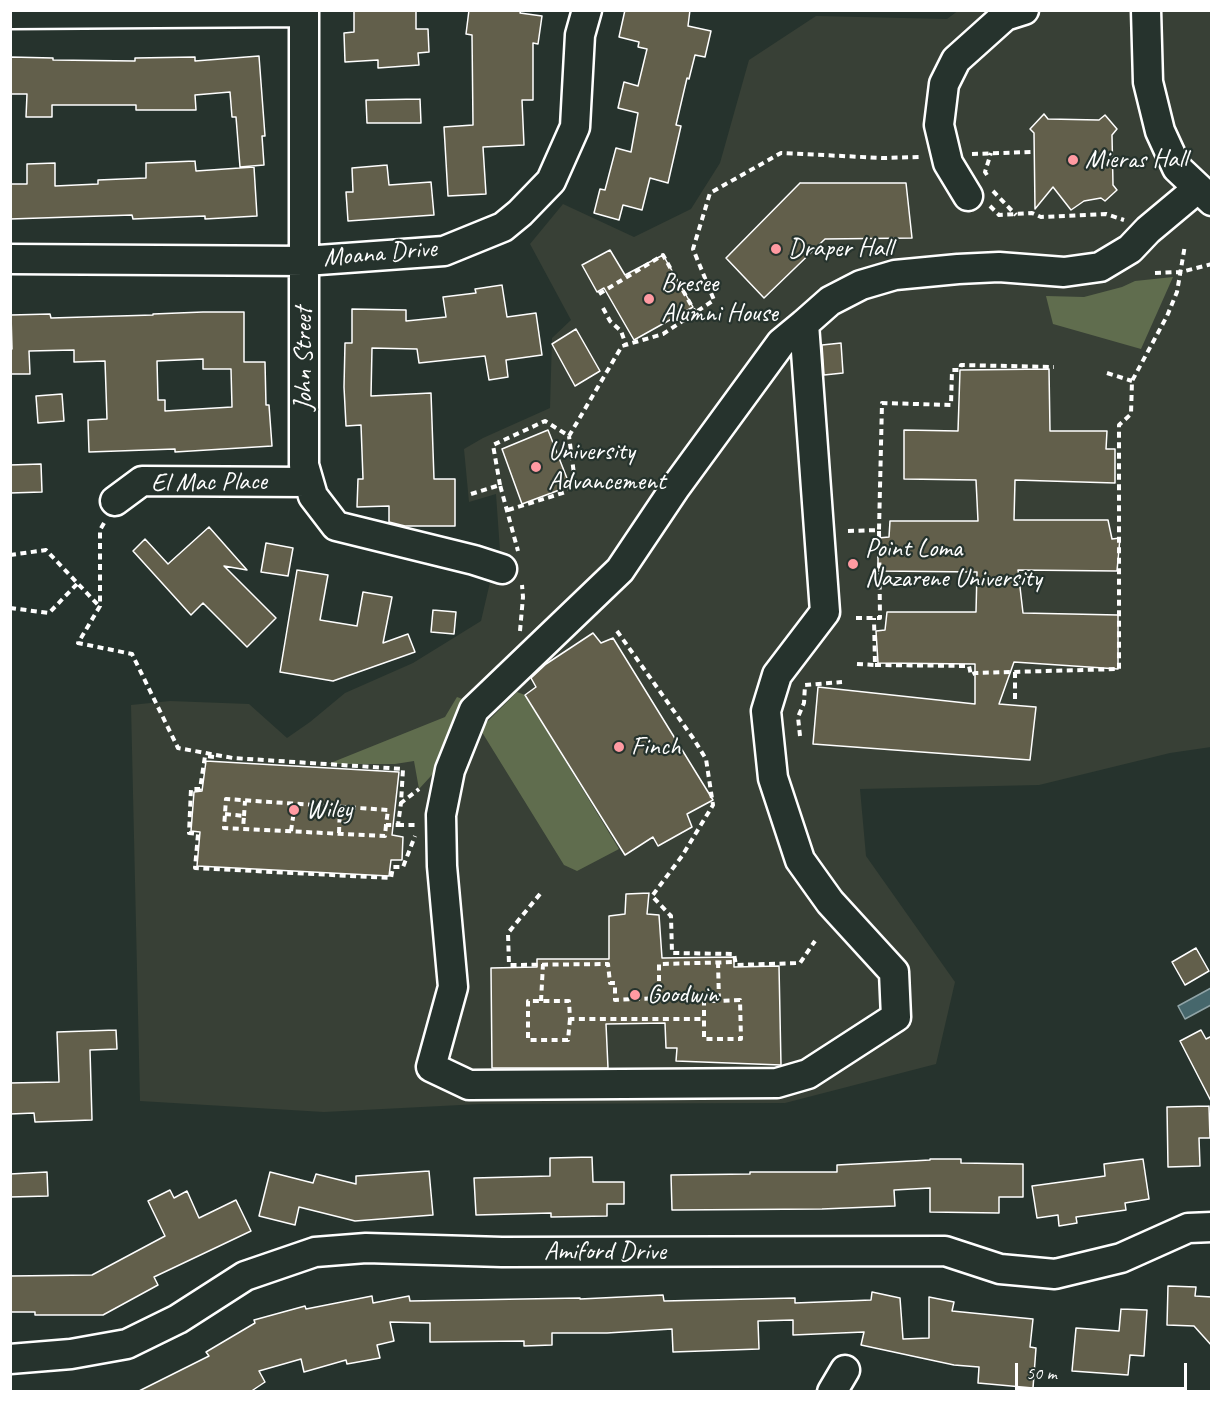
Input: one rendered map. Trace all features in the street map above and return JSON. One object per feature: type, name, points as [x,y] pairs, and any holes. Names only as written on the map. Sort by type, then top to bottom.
[{"type":"street","name":"Moana Drive","points":[[10,259],[305,261],[444,251],[504,227],[551,181],[575,127],[580,35],[587,10]]},
{"type":"street","points":[[976,197],[948,162],[939,125],[944,84],[956,60],[972,45],[1005,16],[1024,10]]},
{"type":"street","points":[[804,324],[825,612],[777,675],[766,711],[773,778],[800,860],[830,902],[894,972],[896,1017],[808,1074],[777,1083],[469,1085],[430,1067],[453,987],[442,866],[441,815],[450,770],[474,710],[620,570],[675,488],[781,343],[830,301],[861,285],[895,275],[999,267],[1064,272],[1100,267],[1130,249],[1148,230],[1204,195],[1176,168],[1160,131],[1148,82],[1146,10]]},
{"type":"street","name":"John Street","points":[[304,11],[304,465],[308,482],[313,496],[336,526],[502,569]]},
{"type":"street","points":[[10,14],[304,11]]},
{"type":"street","name":"El Mac Place","points":[[115,501],[142,481],[308,482]]},
{"type":"street","name":"Amiford Drive","points":[[10,1359],[70,1354],[126,1344],[178,1319],[245,1276],[315,1252],[366,1248],[502,1252],[945,1251],[1000,1269],[1055,1274],[1121,1258],[1188,1228],[1212,1227]]},
{"type":"path","points":[[970,154],[1031,152]]},
{"type":"path","points":[[508,510],[566,492],[574,474],[570,436],[622,346],[663,334],[714,300],[693,249],[710,193],[781,153],[883,158],[927,157]]},
{"type":"path","points":[[991,153],[985,172],[994,193],[1016,215]]},
{"type":"path","points":[[976,197],[999,215],[1032,213],[1041,217],[1106,214],[1130,222]]},
{"type":"path","points":[[857,664],[969,666],[971,675],[975,673],[1119,669],[1119,425],[1131,414],[1132,381],[1167,316],[1177,292],[1185,245]]},
{"type":"path","points":[[599,294],[663,255],[695,312]]},
{"type":"path","points":[[1155,273],[1181,272],[1212,264]]},
{"type":"path","points":[[603,308],[610,321],[621,331],[626,345]]},
{"type":"path","points":[[856,618],[880,618],[879,530],[882,403],[951,405],[952,370],[960,370],[961,365],[1054,368]]},
{"type":"path","points":[[1107,373],[1132,381]]},
{"type":"path","points":[[500,484],[494,445],[545,421],[570,436]]},
{"type":"path","points":[[115,501],[100,530],[100,606],[78,643],[132,654],[178,748],[233,758]]},
{"type":"path","points":[[848,531],[879,530]]},
{"type":"path","points":[[10,555],[46,550],[100,606]]},
{"type":"path","points":[[10,608],[49,614],[78,583]]},
{"type":"path","points":[[874,618],[874,665]]},
{"type":"path","points":[[617,631],[706,759],[713,806],[682,855],[652,896],[671,916],[672,953],[734,954],[735,962]]},
{"type":"path","points":[[1015,672],[1015,700]]},
{"type":"path","points":[[800,736],[798,717],[804,703],[805,685],[842,682]]},
{"type":"path","points":[[386,825],[398,825],[420,824],[403,867],[393,867],[391,878],[195,868],[198,834],[189,833],[191,789],[200,789],[205,756],[403,769],[398,825]]},
{"type":"path","points":[[401,804],[426,784]]},
{"type":"path","points":[[226,799],[295,804],[388,810],[385,836],[224,828],[226,799]]},
{"type":"path","points":[[243,828],[245,801]]},
{"type":"path","points":[[291,831],[295,804]]},
{"type":"path","points":[[339,833],[340,807]]},
{"type":"path","points":[[225,814],[244,816]]},
{"type":"path","points":[[540,894],[508,933],[509,965],[608,964],[610,983],[615,983],[615,1000],[659,998],[659,964],[800,963],[815,941]]},
{"type":"path","points":[[718,962],[719,1001]]},
{"type":"path","points":[[541,1001],[543,964]]},
{"type":"path","points":[[740,1000],[741,1039],[704,1039],[704,1001],[719,1001],[740,1000]]},
{"type":"path","points":[[528,1001],[569,1002],[570,1019],[568,1040],[528,1040],[528,1001]]},
{"type":"path","points":[[570,1019],[704,1019]]},
{"type":"shaded area","name":"Point Loma Nazarene University","points":[[959,10],[1211,11],[1211,747],[1170,753],[1039,785],[860,789],[866,856],[955,982],[936,1064],[785,1103],[480,1104],[324,1112],[140,1101],[131,705],[170,701],[249,704],[287,738],[345,693],[413,663],[481,621],[500,551],[496,494],[469,502],[464,449],[550,408],[552,338],[571,320],[530,244],[563,204],[634,237],[691,209],[720,163],[749,60],[816,16],[947,19]]},
{"type":"green space","points":[[1173,277],[1141,349],[1053,324],[1046,296],[1084,297],[1122,287],[1135,281]]},
{"type":"green space","points":[[517,692],[525,695],[619,849],[577,871],[564,865],[480,729]]},
{"type":"green space","points":[[457,697],[468,701],[442,764],[419,789],[414,761],[395,764],[328,764],[445,717]]},
{"type":"water","points":[[1211,988],[1211,1005],[1185,1019],[1178,1006]]},
{"type":"building","points":[[354,10],[416,10],[416,29],[428,29],[429,52],[418,53],[419,65],[378,68],[378,60],[345,62],[344,33],[354,32]]},
{"type":"building","points":[[469,10],[521,10],[520,13],[542,16],[538,44],[533,43],[533,100],[522,100],[524,145],[483,147],[486,194],[448,196],[444,127],[473,125],[472,35],[466,34]]},
{"type":"building","points":[[625,10],[690,10],[688,26],[711,31],[705,57],[695,55],[689,79],[687,78],[676,125],[681,126],[668,183],[650,178],[642,210],[623,205],[619,220],[594,213],[600,189],[605,190],[616,148],[631,152],[638,113],[618,108],[624,82],[638,86],[647,49],[638,47],[639,42],[619,37]]},
{"type":"building","points":[[259,56],[265,136],[262,136],[264,165],[240,167],[236,117],[232,117],[230,92],[195,95],[196,110],[136,110],[136,105],[52,105],[52,117],[26,117],[27,94],[10,94],[10,57],[135,61],[135,58],[195,57],[195,61]]},
{"type":"building","points":[[420,99],[421,123],[367,123],[366,100]]},
{"type":"building","name":"Mieras Hall","points":[[1044,114],[1048,119],[1099,120],[1105,115],[1117,129],[1112,135],[1113,185],[1117,190],[1105,201],[1101,198],[1084,201],[1071,210],[1053,187],[1035,209],[1034,133],[1030,129]]},
{"type":"building","points":[[195,161],[196,171],[254,167],[257,216],[133,219],[132,215],[10,219],[10,184],[27,184],[27,164],[55,163],[55,186],[98,184],[98,180],[146,178],[146,163]]},
{"type":"building","points":[[387,165],[389,185],[431,182],[434,215],[348,221],[346,192],[353,192],[352,168]]},
{"type":"building","name":"Draper Hall","points":[[800,183],[906,183],[912,238],[825,239],[764,298],[726,258]]},
{"type":"building","name":"Bresee Alumni House","points":[[610,250],[625,275],[663,255],[693,307],[634,340],[604,288],[597,292],[582,265]]},
{"type":"building","points":[[502,285],[507,317],[536,313],[542,355],[506,360],[508,377],[489,380],[485,356],[419,363],[417,349],[372,348],[371,396],[431,393],[434,479],[455,479],[455,526],[405,526],[389,522],[389,506],[357,507],[358,479],[363,479],[361,425],[346,426],[344,387],[345,343],[352,343],[352,309],[406,310],[406,321],[446,317],[443,297],[476,293],[475,289]]},
{"type":"building","points":[[244,312],[244,362],[265,362],[266,405],[269,405],[272,446],[175,452],[175,449],[89,452],[88,420],[107,419],[105,361],[74,362],[74,350],[29,351],[30,374],[10,374],[11,315],[50,314],[51,318]],"holes":[[[203,359],[203,369],[231,369],[232,407],[165,411],[165,400],[158,400],[157,361]]]},
{"type":"building","points":[[576,329],[600,371],[575,386],[552,344]]},
{"type":"building","points":[[841,343],[843,373],[824,375],[822,345]]},
{"type":"building","points":[[1049,369],[1050,431],[1107,431],[1106,449],[1115,449],[1115,483],[1015,480],[1014,520],[1108,520],[1112,539],[1120,538],[1117,571],[1018,570],[1023,613],[1118,615],[1118,669],[1014,662],[999,704],[1036,707],[1030,760],[813,744],[818,687],[975,704],[975,664],[878,663],[876,631],[885,630],[887,612],[976,612],[977,572],[878,571],[878,538],[889,537],[890,521],[978,521],[976,480],[904,479],[904,430],[958,431],[960,370]]},
{"type":"building","points":[[62,394],[64,421],[38,423],[36,396]]},
{"type":"building","name":"University Advancement","points":[[548,430],[570,486],[522,504],[502,449]]},
{"type":"building","points":[[41,464],[42,492],[10,493],[10,465]]},
{"type":"building","points":[[209,527],[247,570],[224,566],[276,618],[247,647],[203,603],[191,615],[133,551],[145,539],[168,564]]},
{"type":"building","points":[[266,543],[293,548],[288,576],[261,572]]},
{"type":"building","points":[[297,570],[328,575],[320,620],[357,626],[363,592],[392,597],[383,643],[408,634],[415,652],[333,681],[280,672]]},
{"type":"building","points":[[433,610],[456,612],[454,634],[431,632]]},
{"type":"building","name":"Finch","points":[[593,633],[601,643],[613,638],[713,800],[687,814],[692,827],[658,846],[653,837],[625,855],[525,695],[536,687],[531,678],[546,664]]},
{"type":"building","name":"Wiley","points":[[206,761],[399,772],[392,835],[403,837],[402,860],[391,860],[389,876],[197,866],[200,832],[191,831],[194,792],[202,791]]},
{"type":"building","name":"Goodwin","points":[[649,893],[647,914],[659,915],[662,958],[734,957],[734,967],[779,966],[781,1065],[676,1061],[677,1048],[666,1048],[665,1023],[606,1024],[608,1068],[492,1068],[491,968],[537,967],[537,959],[609,959],[609,916],[625,914],[626,894]]},
{"type":"building","points":[[1196,948],[1209,971],[1185,985],[1172,962]]},
{"type":"building","points":[[116,1030],[117,1049],[90,1050],[92,1120],[35,1122],[34,1113],[10,1114],[10,1083],[59,1082],[57,1032]]},
{"type":"building","points":[[1201,1030],[1206,1039],[1212,1036],[1212,1103],[1180,1041]]},
{"type":"building","points":[[1209,1106],[1210,1138],[1199,1138],[1200,1166],[1168,1167],[1167,1107]]},
{"type":"building","points":[[592,1157],[593,1182],[624,1182],[624,1204],[607,1204],[607,1216],[551,1217],[551,1213],[476,1215],[474,1178],[550,1176],[550,1158]]},
{"type":"building","points":[[961,1159],[961,1163],[1023,1164],[1023,1197],[999,1197],[999,1213],[930,1212],[930,1188],[894,1190],[895,1206],[672,1210],[671,1175],[837,1172],[837,1165]]},
{"type":"building","points":[[1143,1159],[1149,1199],[1125,1203],[1126,1210],[1076,1217],[1077,1223],[1059,1226],[1058,1215],[1037,1218],[1032,1186],[1105,1176],[1104,1164]]},
{"type":"building","points":[[429,1171],[433,1215],[355,1221],[299,1207],[295,1225],[259,1216],[270,1172],[313,1183],[316,1174],[356,1184],[356,1176]]},
{"type":"building","points":[[47,1172],[48,1196],[10,1197],[10,1174]]},
{"type":"building","points":[[170,1190],[174,1198],[187,1191],[199,1218],[236,1200],[251,1231],[154,1277],[158,1285],[103,1315],[35,1315],[35,1312],[10,1312],[10,1276],[92,1275],[165,1236],[148,1201]]},
{"type":"building","points":[[1168,1286],[1196,1287],[1195,1296],[1212,1297],[1212,1346],[1194,1326],[1167,1325]]},
{"type":"building","points":[[872,1292],[900,1298],[903,1339],[929,1338],[929,1297],[954,1302],[952,1311],[1033,1319],[1030,1347],[1036,1348],[1033,1388],[978,1383],[979,1367],[954,1365],[861,1345],[864,1332],[793,1335],[793,1320],[758,1321],[759,1349],[673,1352],[672,1329],[607,1333],[552,1333],[552,1345],[524,1346],[524,1341],[430,1342],[430,1323],[390,1322],[394,1341],[377,1345],[380,1358],[347,1364],[346,1360],[304,1372],[301,1359],[259,1371],[265,1382],[250,1392],[137,1392],[209,1356],[206,1352],[255,1323],[254,1320],[305,1306],[306,1309],[372,1296],[373,1303],[409,1296],[410,1301],[580,1299],[663,1295],[664,1301],[795,1298],[795,1303],[871,1300]]},
{"type":"building","points":[[1121,1309],[1147,1310],[1144,1356],[1130,1355],[1128,1375],[1072,1371],[1076,1328],[1119,1331]]},
{"type":"place","name":"Mieras Hall","points":[[1073,160]]},
{"type":"place","name":"Draper Hall","points":[[776,249]]},
{"type":"place","name":"Bresee Alumni House","points":[[649,299]]},
{"type":"place","name":"University Advancement","points":[[536,467]]},
{"type":"place","name":"Point Loma Nazarene University","points":[[853,564]]},
{"type":"place","name":"Finch","points":[[619,747]]},
{"type":"place","name":"Wiley","points":[[294,810]]},
{"type":"place","name":"Goodwin","points":[[635,995]]}]
